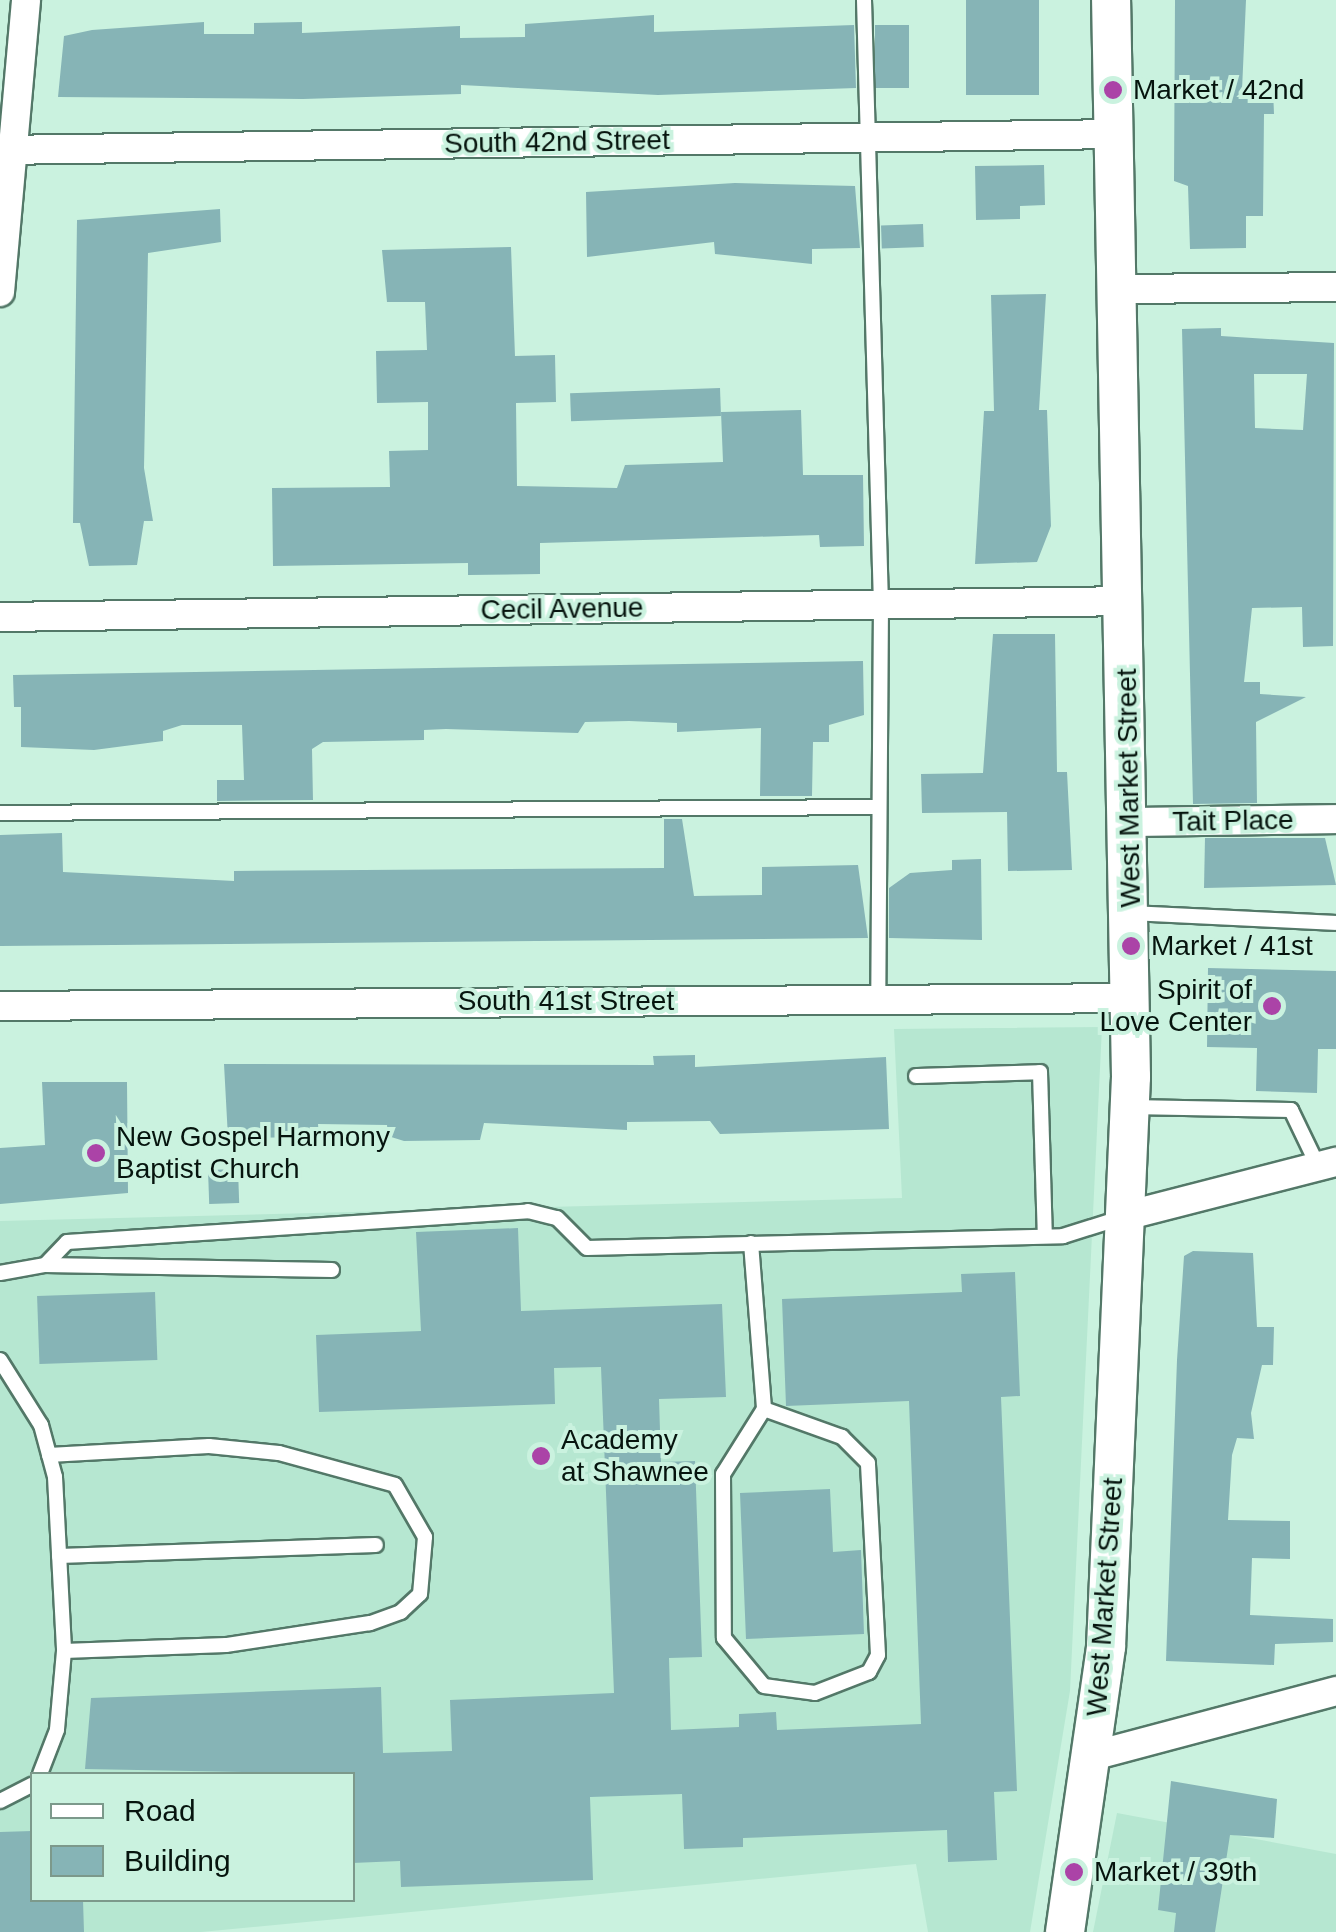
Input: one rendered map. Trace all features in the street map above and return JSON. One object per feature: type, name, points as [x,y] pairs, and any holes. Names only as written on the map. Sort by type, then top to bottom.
[{"type":"street","points":[[0,292],[6,150],[26,0]]},
{"type":"street","name":"West Market Street","points":[[1065,1932],[1106,1646],[1132,998],[1111,0]]},
{"type":"street","name":"South 42nd Street","points":[[6,150],[1115,134]]},
{"type":"street","points":[[1118,290],[1336,287]]},
{"type":"street","name":"Cecil Avenue","points":[[0,617],[1125,601]]},
{"type":"street","name":"Tait Place","points":[[1130,822],[1336,819]]},
{"type":"street","name":"South 41st Street","points":[[0,1006],[1132,998]]},
{"type":"street","points":[[1125,1216],[1327,1164]]},
{"type":"street","points":[[1092,1756],[1336,1691]]},
{"type":"lane","points":[[864,0],[881,604],[878,1000]]},
{"type":"lane","points":[[0,813],[878,807]]},
{"type":"lane","points":[[1131,914],[1336,923]]},
{"type":"lane","points":[[916,1076],[1040,1072],[1045,1236]]},
{"type":"lane","points":[[1129,1108],[1291,1110],[1327,1164]]},
{"type":"lane","points":[[45,1265],[67,1242],[528,1210],[557,1218],[588,1248],[1045,1236],[1125,1216]]},
{"type":"lane","points":[[751,1244],[764,1410],[722,1474],[724,1638],[764,1686],[815,1693],[870,1672],[878,1655],[868,1463],[842,1437],[764,1410]]},
{"type":"lane","points":[[0,1273],[45,1265],[332,1270]]},
{"type":"lane","points":[[0,1360],[49,1455],[59,1556],[64,1651],[57,1730],[41,1772]]},
{"type":"lane","points":[[49,1455],[208,1446],[279,1453],[395,1485],[425,1537],[420,1594],[401,1612],[370,1623],[226,1645],[64,1651]]},
{"type":"lane","points":[[59,1556],[376,1545]]},
{"type":"lane","points":[[0,1800],[30,1786]]},
{"type":"shaded area","name":"Academy at Shawnee","points":[[1102,1027],[1070,1691],[1030,1932],[928,1932],[916,1864],[201,1932],[0,1932],[0,1221],[902,1198],[894,1029]]},
{"type":"shaded area","points":[[1117,1813],[1336,1854],[1336,1932],[1093,1932]]},
{"type":"building","points":[[966,0],[1039,0],[1039,95],[966,95]]},
{"type":"building","points":[[1175,0],[1246,0],[1242,90],[1273,89],[1274,114],[1264,114],[1263,216],[1246,216],[1246,248],[1190,249],[1188,186],[1174,181]]},
{"type":"building","points":[[654,15],[654,32],[854,25],[856,88],[658,95],[461,85],[461,94],[303,99],[58,97],[64,36],[92,30],[204,22],[204,34],[254,34],[254,23],[302,22],[302,33],[460,26],[460,38],[525,37],[525,24]]},
{"type":"building","points":[[875,25],[909,25],[909,88],[875,88]]},
{"type":"building","points":[[1044,165],[1045,205],[1020,206],[1020,219],[976,220],[975,166]]},
{"type":"building","points":[[735,183],[855,186],[860,248],[812,249],[812,264],[715,254],[714,242],[587,257],[586,192]]},
{"type":"building","points":[[220,209],[221,242],[148,253],[144,468],[153,521],[144,521],[137,565],[89,566],[80,523],[73,523],[77,220]]},
{"type":"building","points":[[923,224],[924,247],[882,248],[881,225]]},
{"type":"building","points":[[511,247],[515,356],[555,355],[556,402],[516,403],[517,486],[617,488],[625,465],[723,462],[721,412],[801,410],[803,475],[863,475],[864,546],[820,547],[819,535],[540,543],[540,574],[468,575],[468,563],[273,566],[272,488],[390,487],[389,451],[428,450],[428,402],[377,403],[376,351],[427,350],[425,302],[387,302],[382,250]]},
{"type":"building","points":[[1046,294],[1039,410],[1047,410],[1051,526],[1037,562],[975,564],[984,411],[994,411],[991,295]]},
{"type":"building","points":[[1221,328],[1221,336],[1334,343],[1333,646],[1303,647],[1302,607],[1252,608],[1244,682],[1260,682],[1260,694],[1306,697],[1256,722],[1257,803],[1193,804],[1182,329]],"holes":[[[1254,374],[1307,374],[1303,430],[1255,428]]]},
{"type":"building","points":[[720,388],[721,416],[571,421],[570,393]]},
{"type":"building","points":[[993,634],[1055,634],[1057,772],[1067,772],[1072,870],[1008,871],[1007,812],[922,813],[921,774],[983,773]]},
{"type":"building","points":[[863,661],[864,715],[829,725],[829,742],[813,742],[812,796],[760,796],[761,728],[677,732],[677,723],[629,721],[585,722],[578,733],[446,729],[424,730],[424,740],[323,742],[312,749],[313,800],[217,801],[217,780],[244,780],[242,725],[182,725],[163,731],[163,741],[94,750],[21,747],[21,707],[14,707],[13,675]]},
{"type":"building","points":[[664,819],[682,819],[694,896],[762,895],[762,867],[858,865],[868,938],[0,946],[0,835],[62,833],[63,872],[234,881],[234,871],[664,868]]},
{"type":"building","points":[[1205,838],[1325,838],[1336,885],[1204,888]]},
{"type":"building","points":[[981,859],[982,940],[889,938],[889,888],[910,873],[952,870],[952,860]]},
{"type":"building","name":"Spirit of Love Center","points":[[1208,968],[1336,971],[1336,1049],[1318,1049],[1317,1093],[1256,1091],[1257,1048],[1207,1047]]},
{"type":"building","points":[[695,1055],[695,1067],[886,1057],[889,1129],[720,1134],[710,1121],[627,1122],[627,1130],[484,1123],[480,1140],[404,1141],[388,1136],[387,1125],[318,1124],[319,1137],[228,1138],[224,1064],[654,1065],[653,1056]]},
{"type":"building","name":"New Gospel Harmony Baptist Church","points":[[42,1082],[127,1082],[128,1193],[0,1204],[0,1148],[45,1145]]},
{"type":"building","points":[[238,1169],[239,1203],[209,1204],[208,1170]]},
{"type":"building","name":"Academy at Shawnee","points":[[518,1228],[521,1311],[722,1304],[726,1397],[659,1399],[661,1462],[695,1461],[702,1657],[669,1658],[671,1730],[739,1727],[739,1714],[776,1712],[777,1730],[921,1724],[909,1401],[786,1406],[782,1299],[962,1292],[961,1274],[1015,1272],[1020,1396],[1001,1397],[1017,1791],[994,1792],[997,1860],[948,1862],[947,1830],[743,1838],[743,1847],[684,1849],[682,1794],[590,1797],[593,1880],[401,1887],[400,1861],[355,1863],[355,1772],[85,1769],[91,1698],[381,1687],[383,1753],[452,1751],[450,1700],[614,1693],[601,1367],[554,1368],[555,1404],[319,1412],[316,1335],[421,1331],[416,1232]]},
{"type":"building","points":[[1193,1251],[1253,1253],[1257,1327],[1274,1327],[1273,1365],[1262,1365],[1251,1413],[1254,1439],[1237,1438],[1232,1455],[1228,1520],[1290,1521],[1290,1559],[1252,1558],[1250,1615],[1333,1619],[1333,1642],[1275,1644],[1274,1665],[1166,1661],[1177,1360],[1184,1256]]},
{"type":"building","points":[[155,1292],[157,1360],[39,1364],[37,1296]]},
{"type":"building","points":[[830,1489],[833,1552],[861,1550],[864,1634],[746,1639],[740,1493]]},
{"type":"building","points":[[1171,1781],[1277,1799],[1274,1838],[1230,1835],[1215,1932],[1174,1932],[1176,1913],[1158,1910]]},
{"type":"building","points":[[30,1831],[30,1902],[83,1902],[84,1932],[0,1932],[0,1832]]},
{"type":"place","name":"Market / 42nd","points":[[1113,90]]},
{"type":"place","name":"Market / 41st","points":[[1131,946]]},
{"type":"place","name":"Spirit of Love Center","points":[[1272,1006]]},
{"type":"place","name":"New Gospel Harmony Baptist Church","points":[[96,1153]]},
{"type":"place","name":"Academy at Shawnee","points":[[541,1456]]},
{"type":"place","name":"Market / 39th","points":[[1074,1872]]}]
